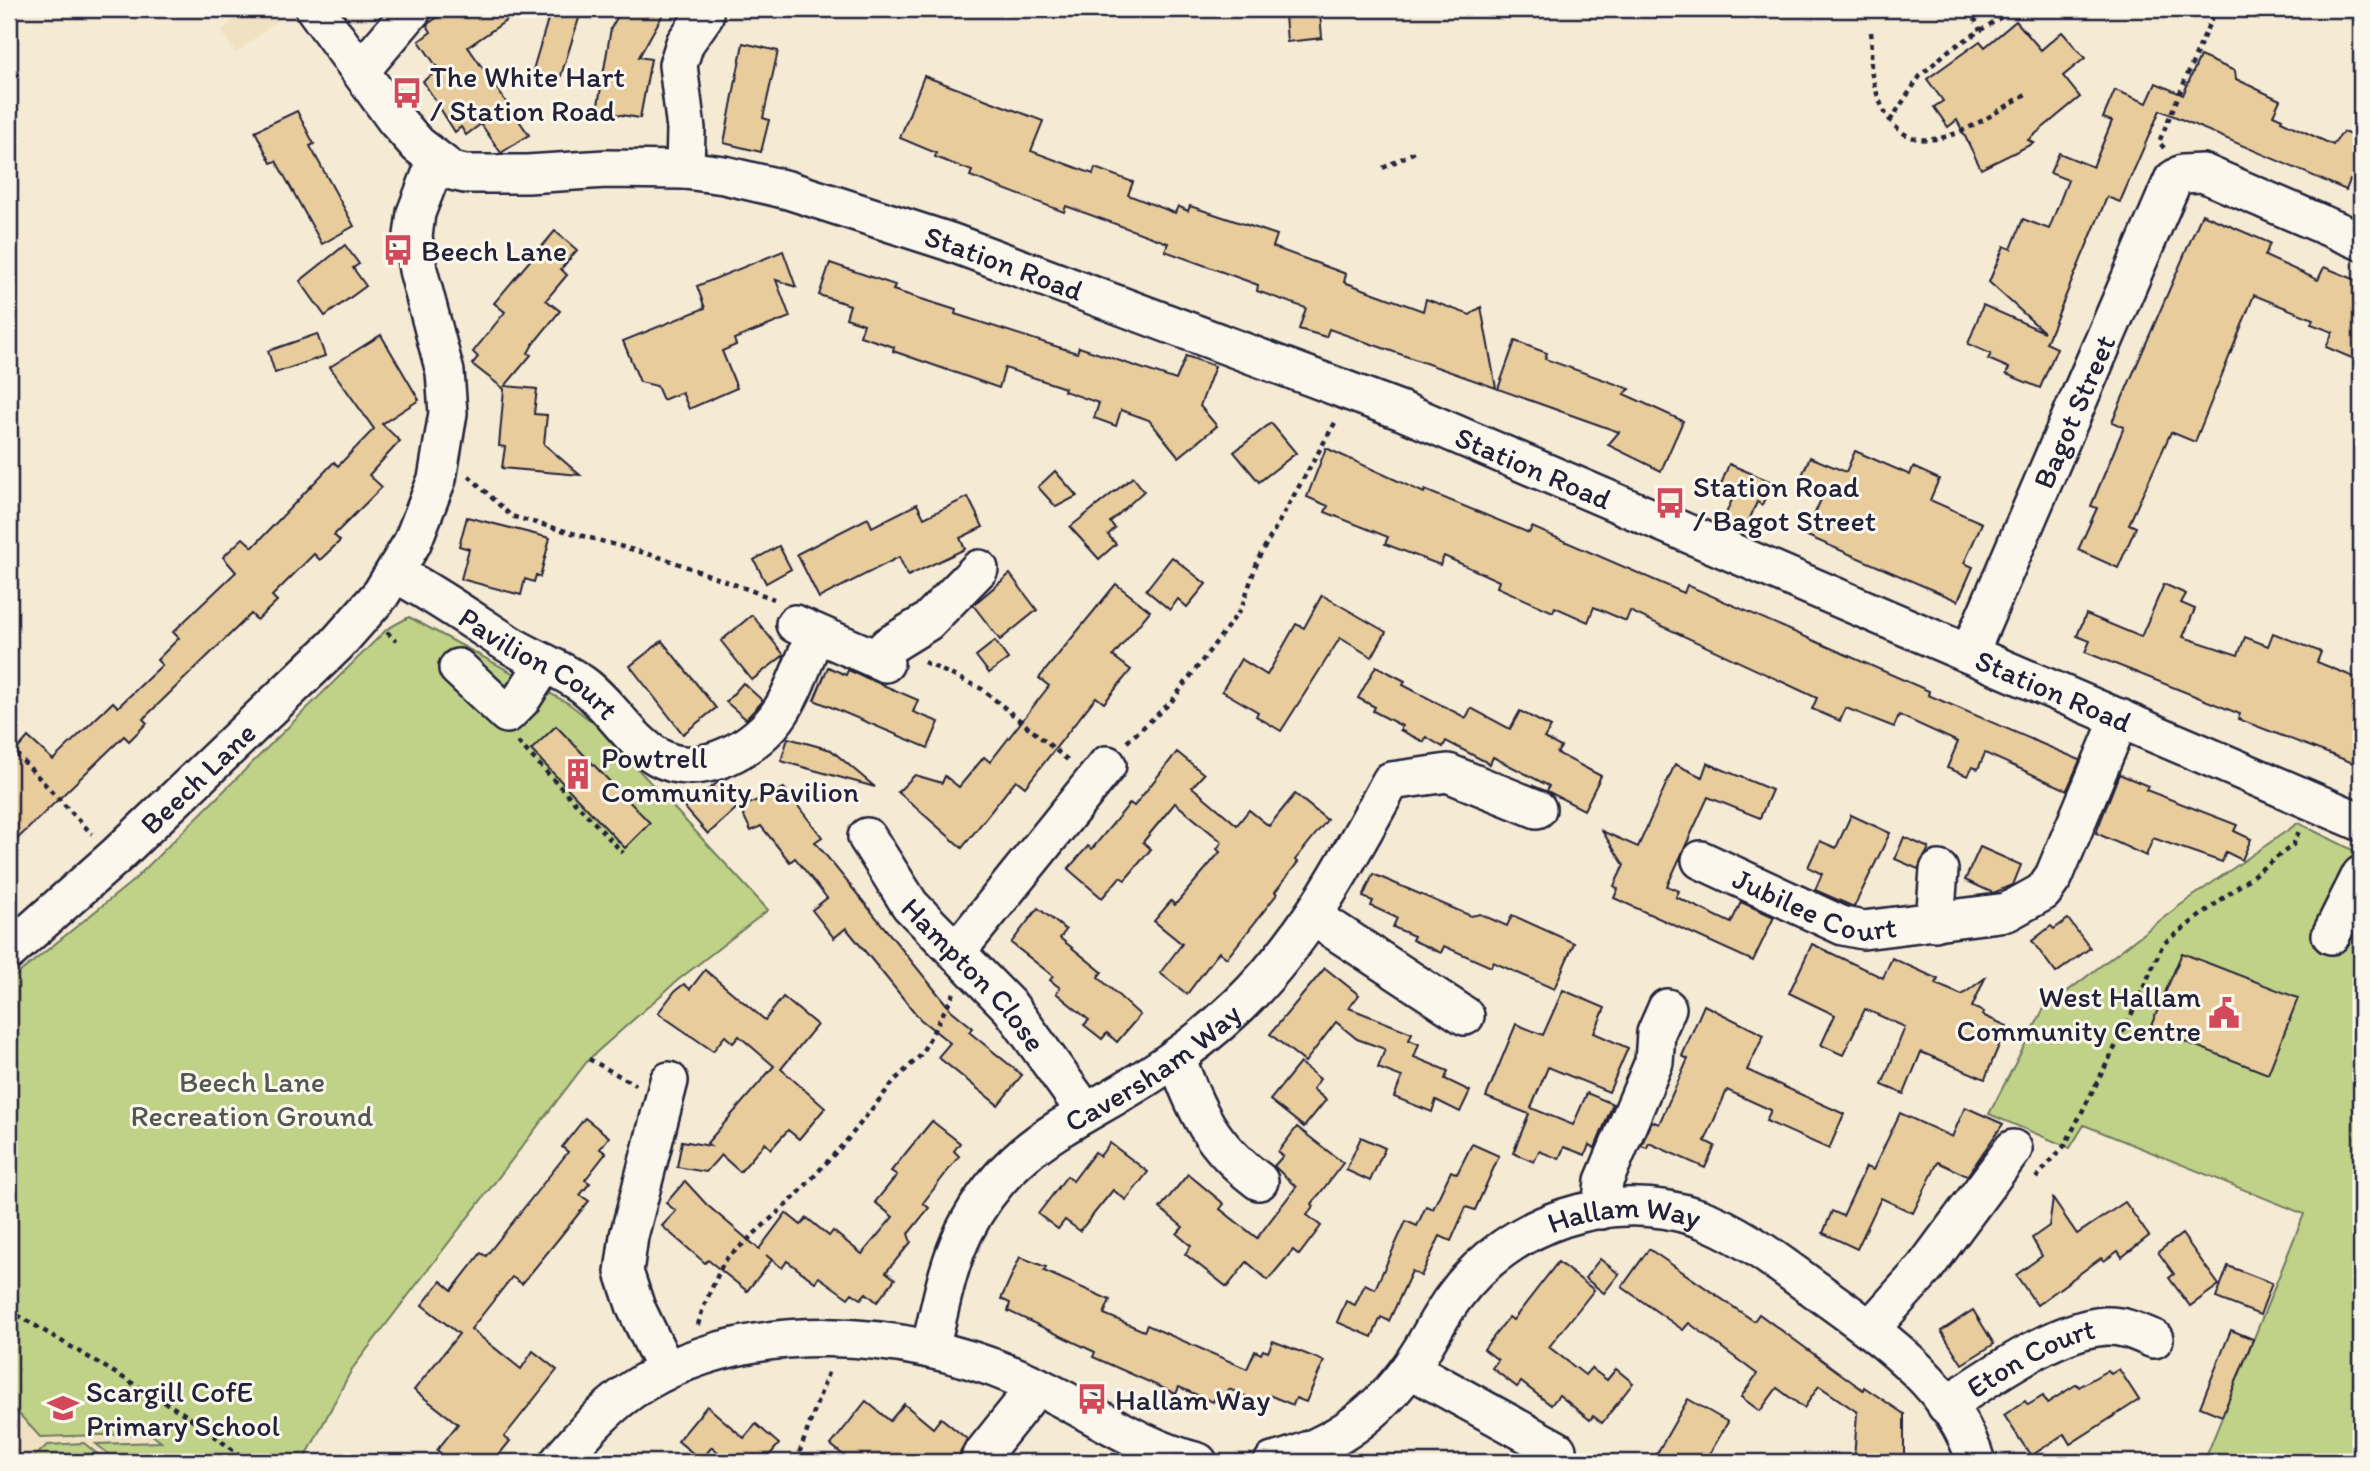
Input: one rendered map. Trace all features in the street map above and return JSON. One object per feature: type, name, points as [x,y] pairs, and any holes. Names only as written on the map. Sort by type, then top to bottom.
[{"type":"street","name":"Station Road","points":[[315,9],[395,119],[436,161],[452,171],[465,174],[606,169],[685,170],[724,175],[788,190],[950,242],[1402,411],[2361,822]]},
{"type":"street","points":[[360,70],[413,9]]},
{"type":"street","points":[[685,170],[686,129],[678,65],[685,43],[704,16]]},
{"type":"street","name":"Beech Lane","points":[[9,951],[114,857],[336,645],[366,612],[395,573],[424,518],[440,464],[448,413],[447,383],[418,270],[413,236],[416,213],[436,161]]},
{"type":"street","points":[[2182,174],[2203,173],[2361,241]]},
{"type":"street","name":"Bagot Street","points":[[1969,654],[2168,189],[2182,174]]},
{"type":"street","points":[[805,629],[880,661],[888,646],[927,622],[979,569]]},
{"type":"street","name":"Pavilion Court","points":[[395,573],[592,692],[659,757],[678,764],[695,764],[723,758],[771,724],[787,701],[805,629]]},
{"type":"street","points":[[458,668],[508,714],[521,700],[545,663]]},
{"type":"street","name":"Jubilee Court","points":[[1701,860],[1843,926],[1863,930],[2007,912],[2030,902],[2043,892],[2054,876],[2120,718]]},
{"type":"street","points":[[966,960],[1101,773]]},
{"type":"street","name":"Caversham Way","points":[[930,1349],[950,1268],[973,1216],[1012,1164],[1045,1136],[1176,1057],[1245,999],[1314,917],[1391,781],[1448,773],[1537,809]]},
{"type":"street","name":"Hampton Close","points":[[867,837],[910,905],[1012,1009],[1085,1111]]},
{"type":"street","name":"Jubilee Court","points":[[1935,922],[1939,870]]},
{"type":"street","points":[[2331,935],[2361,875]]},
{"type":"street","points":[[1314,917],[1465,1016]]},
{"type":"street","points":[[1601,1210],[1604,1181],[1654,1062],[1656,1034],[1667,1008]]},
{"type":"street","points":[[1176,1057],[1190,1096],[1213,1140],[1235,1163],[1259,1181]]},
{"type":"street","points":[[669,1081],[629,1236],[624,1272],[636,1308],[679,1365]]},
{"type":"street","points":[[1870,1329],[1924,1269],[2013,1149]]},
{"type":"street","name":"Hallam Way","points":[[1273,1462],[1319,1448],[1352,1428],[1380,1405],[1410,1369],[1454,1297],[1485,1263],[1533,1229],[1578,1214],[1647,1207],[1679,1213],[1717,1225],[1771,1258],[1870,1329],[1918,1371],[1945,1405],[1976,1462]]},
{"type":"street","name":"Eton Court","points":[[1945,1405],[2059,1340],[2092,1328],[2135,1322]]},
{"type":"street","points":[[558,1462],[614,1403],[679,1365],[781,1340],[839,1339],[930,1349],[967,1359],[1037,1386],[1146,1445],[1198,1462]]},
{"type":"street","points":[[1410,1369],[1557,1450]]},
{"type":"street","points":[[981,1456],[1037,1386]]},
{"type":"path","points":[[1970,9],[1980,30]]},
{"type":"path","points":[[1890,121],[1920,76],[1948,51],[2014,9]]},
{"type":"path","points":[[2182,174],[2159,142],[2212,17],[2208,9]]},
{"type":"path","points":[[1871,32],[1874,48],[1871,73],[1890,121],[1909,136],[1926,140],[1949,138],[2029,92]]},
{"type":"path","points":[[1383,168],[1417,151]]},
{"type":"path","points":[[880,661],[903,652],[982,690],[1101,773],[1143,725],[1171,702],[1241,609],[1259,557],[1340,413],[1348,391]]},
{"type":"path","points":[[440,464],[462,468],[511,516],[666,559],[785,603],[779,617],[805,629]]},
{"type":"path","points":[[508,714],[512,736],[623,853]]},
{"type":"path","points":[[9,746],[114,857]]},
{"type":"path","points":[[2028,1187],[2065,1145],[2128,1023],[2163,944],[2293,845],[2314,800]]},
{"type":"path","points":[[679,1365],[724,1261],[809,1183],[895,1080],[920,1056],[966,960]]},
{"type":"path","points":[[589,1059],[636,1085],[640,1073],[669,1081]]},
{"type":"path","points":[[9,1310],[186,1415],[248,1462]]},
{"type":"path","points":[[796,1462],[839,1339]]},
{"type":"shaded area","points":[[247,9],[276,9],[282,17],[236,53],[221,31]]},
{"type":"shaded area","name":"Scargill CofE Primary School","points":[[9,1334],[98,1394],[189,1462],[9,1462]]},
{"type":"green space","name":"Beech Lane Recreation Ground","points":[[409,617],[568,703],[600,728],[768,910],[678,980],[589,1059],[352,1369],[303,1462],[119,1462],[96,1444],[161,1442],[137,1423],[131,1434],[40,1437],[9,1403],[9,981],[134,880],[387,629]]},
{"type":"green space","points":[[2298,823],[2361,854],[2361,1462],[2204,1462],[2304,1214],[2084,1125],[2070,1148],[1989,1114],[2043,1010],[2179,906]]},
{"type":"green space","points":[[84,1443],[107,1462],[29,1462],[47,1445]]},
{"type":"building","points":[[450,9],[523,9],[468,47],[529,135],[501,153],[481,124],[466,135],[461,127],[455,132],[423,81],[439,70],[419,41],[431,32],[427,25]]},
{"type":"building","points":[[551,9],[580,15],[559,82],[532,73]]},
{"type":"building","points":[[622,9],[666,9],[639,57],[651,59],[640,118],[597,111],[611,28]]},
{"type":"building","points":[[1320,12],[1322,38],[1287,42],[1285,15]]},
{"type":"building","points":[[2016,21],[2041,50],[2062,32],[2085,58],[2063,76],[2080,97],[2028,140],[2034,143],[1981,169],[1957,120],[1948,127],[1934,107],[1943,101],[1927,79],[1980,41],[1985,47]]},
{"type":"building","points":[[743,43],[778,51],[763,118],[769,120],[761,152],[724,143]]},
{"type":"building","points":[[2200,56],[2235,71],[2236,79],[2280,100],[2273,115],[2282,119],[2281,121],[2333,145],[2343,132],[2361,139],[2361,184],[2350,180],[2346,190],[2160,110],[2120,202],[2107,197],[2046,343],[2057,348],[2040,388],[2006,374],[2009,368],[1988,359],[1991,354],[1968,344],[1983,305],[2044,332],[1989,282],[2004,246],[2011,249],[2023,219],[2049,229],[2068,180],[2050,173],[2059,153],[2093,167],[2112,121],[2103,118],[2115,90],[2147,103],[2156,83],[2183,95]]},
{"type":"building","points":[[924,76],[1043,121],[1031,151],[1093,174],[1095,168],[1133,182],[1128,195],[1175,213],[1178,206],[1188,211],[1190,206],[1277,235],[1273,247],[1346,274],[1344,282],[1423,311],[1426,299],[1470,315],[1481,307],[1496,388],[1329,329],[1326,337],[1299,329],[1306,308],[1257,291],[1258,285],[1165,251],[1168,243],[1066,206],[1064,212],[970,176],[972,171],[935,157],[936,153],[900,138]]},
{"type":"building","points":[[297,111],[314,144],[310,146],[354,226],[322,244],[276,161],[271,163],[255,131]]},
{"type":"building","points":[[2202,214],[2270,243],[2265,256],[2318,280],[2324,267],[2361,282],[2361,362],[2326,347],[2333,332],[2311,324],[2313,319],[2254,295],[2195,442],[2171,432],[2129,524],[2136,527],[2118,568],[2078,550],[2097,508],[2091,506],[2124,427],[2112,422]]},
{"type":"building","points":[[555,231],[577,250],[561,269],[567,275],[546,300],[560,311],[533,344],[528,353],[531,355],[505,386],[537,389],[534,414],[547,415],[544,444],[580,475],[502,468],[505,447],[499,446],[504,389],[472,364],[478,357],[473,352],[505,312],[494,303]]},
{"type":"building","points":[[345,245],[359,264],[353,268],[366,286],[325,316],[300,281]]},
{"type":"building","points":[[783,251],[796,287],[776,280],[790,317],[734,339],[736,345],[722,351],[737,388],[689,409],[682,392],[663,400],[657,386],[640,382],[623,341],[705,308],[697,286]]},
{"type":"building","points":[[830,263],[895,285],[893,290],[956,310],[955,314],[1077,353],[1079,347],[1176,380],[1186,356],[1215,366],[1200,406],[1217,426],[1179,457],[1149,420],[1121,410],[1116,426],[1094,418],[1099,403],[1064,391],[1065,388],[1005,368],[999,388],[893,351],[894,347],[860,336],[864,324],[846,318],[850,305],[819,295]]},
{"type":"building","points":[[317,334],[325,356],[275,373],[268,351]]},
{"type":"building","points":[[381,335],[419,400],[382,424],[400,441],[369,475],[382,487],[334,535],[340,541],[320,560],[314,554],[272,596],[277,601],[257,620],[251,614],[143,719],[147,723],[129,741],[124,736],[9,847],[9,759],[28,737],[53,760],[113,702],[118,707],[162,665],[157,660],[179,638],[173,632],[236,572],[223,557],[243,538],[253,547],[334,462],[338,466],[374,429],[330,367]]},
{"type":"building","points":[[1515,341],[1547,353],[1545,359],[1630,389],[1624,394],[1683,421],[1661,471],[1608,445],[1619,432],[1498,389]]},
{"type":"building","points":[[1271,423],[1296,453],[1259,482],[1234,452]]},
{"type":"building","points":[[1326,448],[1424,493],[1425,490],[1529,533],[1532,527],[1684,593],[1687,585],[1929,691],[1928,695],[2080,760],[2067,790],[1985,753],[1978,769],[1972,767],[1968,776],[1947,768],[1958,742],[1899,715],[1894,727],[1846,708],[1840,721],[1812,709],[1817,698],[1630,611],[1626,621],[1594,607],[1588,622],[1555,607],[1553,612],[1497,587],[1499,581],[1444,556],[1440,565],[1385,544],[1388,537],[1325,512],[1328,506],[1307,497]]},
{"type":"building","points":[[1855,451],[1910,475],[1913,467],[1939,479],[1930,500],[1982,523],[1964,563],[1973,567],[1958,601],[1805,535],[1824,493],[1799,482],[1810,457],[1846,472]]},
{"type":"building","points":[[1729,464],[1772,482],[1762,505],[1757,502],[1743,534],[1721,525],[1735,493],[1720,487]]},
{"type":"building","points":[[1055,471],[1077,496],[1056,507],[1038,487]]},
{"type":"building","points":[[1133,477],[1144,491],[1110,522],[1115,528],[1108,535],[1116,544],[1099,559],[1070,527]]},
{"type":"building","points":[[968,497],[983,527],[960,538],[965,549],[908,576],[899,557],[819,598],[797,554],[868,518],[872,527],[917,504],[924,518]]},
{"type":"building","points":[[467,517],[550,538],[540,577],[536,575],[534,582],[525,579],[521,595],[461,579],[469,549],[459,546]]},
{"type":"building","points":[[779,546],[791,569],[766,583],[754,560]]},
{"type":"building","points":[[1172,557],[1206,584],[1187,607],[1178,599],[1170,610],[1146,590]]},
{"type":"building","points":[[1010,574],[1037,610],[1000,640],[973,605]]},
{"type":"building","points":[[1116,584],[1150,611],[1113,656],[1131,670],[1104,703],[1096,697],[1025,787],[1016,780],[962,848],[898,792],[915,775],[942,783],[945,776],[959,787],[984,757],[990,762],[1049,686],[1039,678]]},
{"type":"building","points":[[2164,584],[2186,594],[2181,603],[2195,609],[2183,637],[2238,655],[2245,637],[2268,646],[2273,633],[2321,652],[2317,662],[2361,680],[2361,766],[2238,719],[2240,714],[2085,652],[2090,641],[2077,636],[2086,614],[2141,637]]},
{"type":"building","points":[[1322,595],[1386,632],[1372,657],[1340,638],[1281,731],[1256,716],[1258,712],[1222,691],[1241,659],[1267,675],[1296,624],[1304,628]]},
{"type":"building","points":[[752,615],[784,655],[752,680],[721,641]]},
{"type":"building","points":[[662,641],[716,708],[683,734],[630,666]]},
{"type":"building","points":[[995,641],[1008,659],[989,673],[976,656]]},
{"type":"building","points":[[1376,666],[1405,681],[1403,685],[1466,718],[1471,708],[1510,729],[1520,711],[1551,727],[1544,738],[1561,747],[1557,753],[1601,776],[1584,810],[1547,791],[1549,786],[1493,757],[1490,764],[1446,741],[1443,747],[1426,737],[1424,742],[1400,730],[1402,726],[1373,711],[1375,707],[1358,698]]},
{"type":"building","points":[[828,667],[846,675],[848,670],[918,700],[913,712],[939,722],[928,748],[814,700]]},
{"type":"building","points":[[743,683],[763,701],[746,719],[726,702]]},
{"type":"building","name":"Powtrell Community Pavilion","points":[[556,726],[650,823],[625,848],[531,750]]},
{"type":"building","points":[[788,738],[831,750],[875,787],[781,761]]},
{"type":"building","points":[[1177,752],[1204,774],[1192,787],[1237,825],[1249,810],[1269,826],[1295,794],[1327,820],[1295,860],[1298,862],[1275,892],[1277,894],[1227,958],[1219,952],[1187,994],[1160,973],[1182,944],[1154,921],[1171,901],[1175,905],[1220,852],[1217,849],[1222,842],[1175,803],[1143,842],[1151,849],[1125,880],[1120,877],[1102,898],[1068,869],[1088,846],[1092,849],[1130,803],[1134,806]]},
{"type":"building","points":[[1707,763],[1772,790],[1760,818],[1708,797],[1667,886],[1679,891],[1676,897],[1731,923],[1741,902],[1774,917],[1753,961],[1614,898],[1618,889],[1614,886],[1624,865],[1602,831],[1638,847],[1675,764],[1702,777]]},
{"type":"building","points":[[2119,774],[2148,786],[2146,790],[2237,825],[2234,831],[2251,839],[2242,860],[2226,852],[2222,862],[2153,838],[2146,856],[2096,833]]},
{"type":"building","points":[[718,782],[739,806],[708,834],[685,808]]},
{"type":"building","points":[[784,788],[822,837],[815,842],[951,1010],[973,1028],[969,1032],[1022,1075],[998,1105],[938,1057],[950,1043],[920,1019],[846,928],[834,938],[812,910],[827,898],[795,858],[790,862],[761,826],[751,831],[740,808]]},
{"type":"building","points":[[1851,815],[1890,833],[1854,907],[1815,890],[1822,874],[1808,867],[1820,841],[1836,848]]},
{"type":"building","points":[[1904,837],[1929,848],[1918,869],[1895,859]]},
{"type":"building","points":[[1980,847],[2021,865],[2013,885],[1993,893],[1965,880]]},
{"type":"building","points":[[1373,874],[1471,916],[1480,914],[1507,926],[1512,915],[1574,943],[1554,989],[1493,962],[1491,967],[1444,946],[1441,953],[1412,940],[1414,936],[1393,927],[1397,918],[1371,906],[1373,901],[1363,897]]},
{"type":"building","points":[[1038,908],[1066,930],[1060,938],[1102,972],[1098,977],[1140,1015],[1117,1042],[1107,1033],[1102,1039],[1084,1025],[1089,1020],[1056,993],[1060,988],[1050,980],[1053,976],[1011,943]]},
{"type":"building","points":[[2068,919],[2090,948],[2056,973],[2032,941],[2051,926],[2054,929]]},
{"type":"building","points":[[1812,944],[1883,978],[1892,958],[1938,979],[1936,984],[1962,995],[1985,978],[1972,1007],[1984,1012],[1982,1015],[2007,1026],[1985,1079],[1921,1052],[1904,1094],[1882,1085],[1905,1027],[1865,1009],[1843,1055],[1821,1045],[1835,1015],[1789,993]]},
{"type":"building","name":"West Hallam Community Centre","points":[[2182,953],[2298,998],[2268,1074],[2150,1028]]},
{"type":"building","points":[[1325,968],[1359,995],[1349,1008],[1412,1033],[1409,1040],[1419,1044],[1414,1057],[1448,1071],[1445,1079],[1470,1091],[1460,1112],[1436,1100],[1432,1112],[1394,1097],[1402,1077],[1378,1068],[1385,1049],[1357,1039],[1336,1022],[1305,1062],[1270,1034]]},
{"type":"building","points":[[705,970],[765,1020],[783,997],[817,1025],[781,1069],[825,1108],[799,1139],[788,1130],[771,1149],[765,1143],[740,1172],[721,1155],[706,1172],[677,1167],[682,1141],[710,1146],[707,1143],[774,1066],[739,1036],[733,1043],[725,1036],[713,1051],[658,1013],[675,991],[684,984],[690,989]]},
{"type":"building","points":[[1563,990],[1605,1008],[1594,1033],[1628,1048],[1609,1092],[1548,1067],[1531,1108],[1573,1125],[1587,1093],[1613,1104],[1595,1148],[1589,1145],[1585,1155],[1564,1147],[1559,1159],[1539,1151],[1534,1162],[1513,1153],[1529,1114],[1486,1097],[1516,1024],[1543,1035]]},
{"type":"building","points":[[1704,1005],[1764,1035],[1747,1070],[1844,1114],[1829,1149],[1766,1121],[1771,1110],[1727,1090],[1705,1141],[1715,1146],[1705,1168],[1649,1143],[1647,1148],[1641,1146],[1652,1121],[1659,1124],[1688,1059],[1682,1056]]},
{"type":"building","points":[[1300,1063],[1320,1079],[1313,1089],[1326,1100],[1304,1127],[1270,1100]]},
{"type":"building","points":[[1965,1107],[2003,1124],[1967,1176],[1938,1162],[1913,1213],[1881,1198],[1857,1249],[1823,1233],[1832,1211],[1843,1216],[1866,1167],[1873,1170],[1900,1113],[1952,1137]]},
{"type":"building","points":[[585,1118],[609,1137],[600,1149],[606,1153],[585,1180],[590,1183],[580,1195],[589,1201],[522,1284],[512,1277],[471,1329],[521,1369],[533,1351],[557,1370],[504,1437],[510,1441],[493,1462],[451,1462],[437,1450],[458,1424],[414,1390],[459,1334],[422,1305],[441,1281],[452,1290],[481,1253],[486,1256],[568,1152],[562,1147]]},
{"type":"building","points":[[932,1121],[960,1143],[954,1151],[959,1156],[923,1203],[929,1208],[908,1234],[911,1242],[886,1272],[895,1279],[877,1302],[866,1293],[861,1299],[852,1293],[848,1298],[819,1277],[815,1282],[787,1261],[782,1268],[766,1255],[772,1260],[747,1291],[708,1260],[705,1263],[662,1226],[676,1211],[666,1203],[685,1181],[707,1205],[759,1249],[786,1213],[801,1225],[807,1218],[829,1236],[833,1231],[862,1254],[893,1217],[875,1202],[897,1175],[891,1171]]},
{"type":"building","points":[[1297,1127],[1343,1163],[1312,1204],[1314,1206],[1307,1215],[1321,1226],[1299,1255],[1293,1250],[1268,1280],[1247,1262],[1227,1287],[1185,1254],[1191,1246],[1177,1234],[1183,1227],[1160,1208],[1188,1174],[1224,1204],[1220,1209],[1257,1238],[1296,1187],[1274,1166],[1283,1156],[1278,1152]]},
{"type":"building","points":[[1361,1137],[1385,1148],[1370,1181],[1346,1170]]},
{"type":"building","points":[[1110,1143],[1148,1172],[1126,1200],[1113,1190],[1080,1231],[1065,1220],[1058,1229],[1038,1214],[1067,1176],[1073,1181],[1095,1152],[1100,1156]]},
{"type":"building","points":[[1472,1144],[1499,1156],[1475,1210],[1466,1207],[1451,1241],[1440,1236],[1421,1276],[1412,1271],[1389,1321],[1381,1317],[1372,1337],[1337,1322],[1346,1301],[1355,1305],[1365,1284],[1375,1289],[1406,1221],[1417,1226],[1426,1206],[1433,1209],[1451,1171],[1457,1174]]},
{"type":"building","points":[[2053,1199],[2077,1234],[2125,1202],[2149,1236],[2122,1257],[2118,1251],[2104,1261],[2101,1258],[2037,1305],[2016,1275],[2042,1256],[2032,1238],[2049,1226]]},
{"type":"building","points":[[2182,1234],[2219,1285],[2190,1306],[2169,1278],[2174,1274],[2158,1252]]},
{"type":"building","points":[[1649,1249],[1754,1321],[1759,1314],[1863,1390],[1864,1387],[1904,1414],[1904,1462],[1854,1462],[1857,1412],[1819,1386],[1804,1408],[1777,1388],[1760,1411],[1741,1397],[1757,1374],[1689,1323],[1683,1330],[1622,1287]]},
{"type":"building","points":[[1020,1257],[1046,1267],[1044,1271],[1110,1300],[1104,1314],[1144,1331],[1147,1325],[1247,1369],[1255,1351],[1261,1354],[1263,1350],[1268,1352],[1273,1341],[1324,1361],[1306,1402],[1296,1398],[1293,1405],[1269,1395],[1264,1404],[1229,1389],[1224,1400],[1216,1396],[1213,1402],[1179,1387],[1176,1394],[1093,1357],[1095,1352],[1008,1311],[1010,1303],[1001,1299]]},
{"type":"building","points":[[1600,1259],[1619,1274],[1604,1293],[1585,1278]]},
{"type":"building","points":[[1558,1262],[1594,1290],[1549,1347],[1585,1375],[1591,1368],[1607,1380],[1616,1369],[1633,1383],[1602,1423],[1593,1416],[1590,1420],[1559,1395],[1551,1405],[1521,1382],[1517,1387],[1492,1368],[1498,1360],[1484,1349],[1509,1317],[1513,1320]]},
{"type":"building","points":[[2228,1266],[2272,1283],[2260,1315],[2216,1298]]},
{"type":"building","points":[[1973,1310],[1994,1344],[1962,1364],[1941,1331]]},
{"type":"building","points":[[2231,1330],[2253,1339],[2222,1416],[2200,1407]]},
{"type":"building","points":[[2119,1369],[2139,1400],[2070,1444],[2064,1434],[2031,1456],[2004,1415],[2025,1401],[2028,1405],[2043,1396],[2047,1403],[2077,1384],[2079,1387],[2108,1370],[2111,1374]]},
{"type":"building","points":[[1688,1399],[1728,1422],[1705,1462],[1652,1462]]},
{"type":"building","points":[[866,1401],[890,1421],[904,1404],[933,1428],[941,1418],[967,1439],[960,1452],[961,1462],[852,1462],[831,1445]]},
{"type":"building","points":[[707,1406],[744,1438],[756,1424],[779,1444],[767,1458],[771,1462],[724,1462],[726,1459],[712,1447],[701,1460],[678,1441]]},
{"type":"place","name":"The White Hart / Station Road","points":[[407,93]]},
{"type":"place","name":"Beech Lane","points":[[398,250]]},
{"type":"place","name":"Station Road / Bagot Street","points":[[1670,503]]},
{"type":"place","name":"Powtrell Community Pavilion","points":[[578,774]]},
{"type":"place","name":"West Hallam Community Centre","points":[[2224,1013]]},
{"type":"place","name":"Hallam Way","points":[[1092,1399]]},
{"type":"place","name":"Scargill CofE Primary School","points":[[63,1408]]}]
